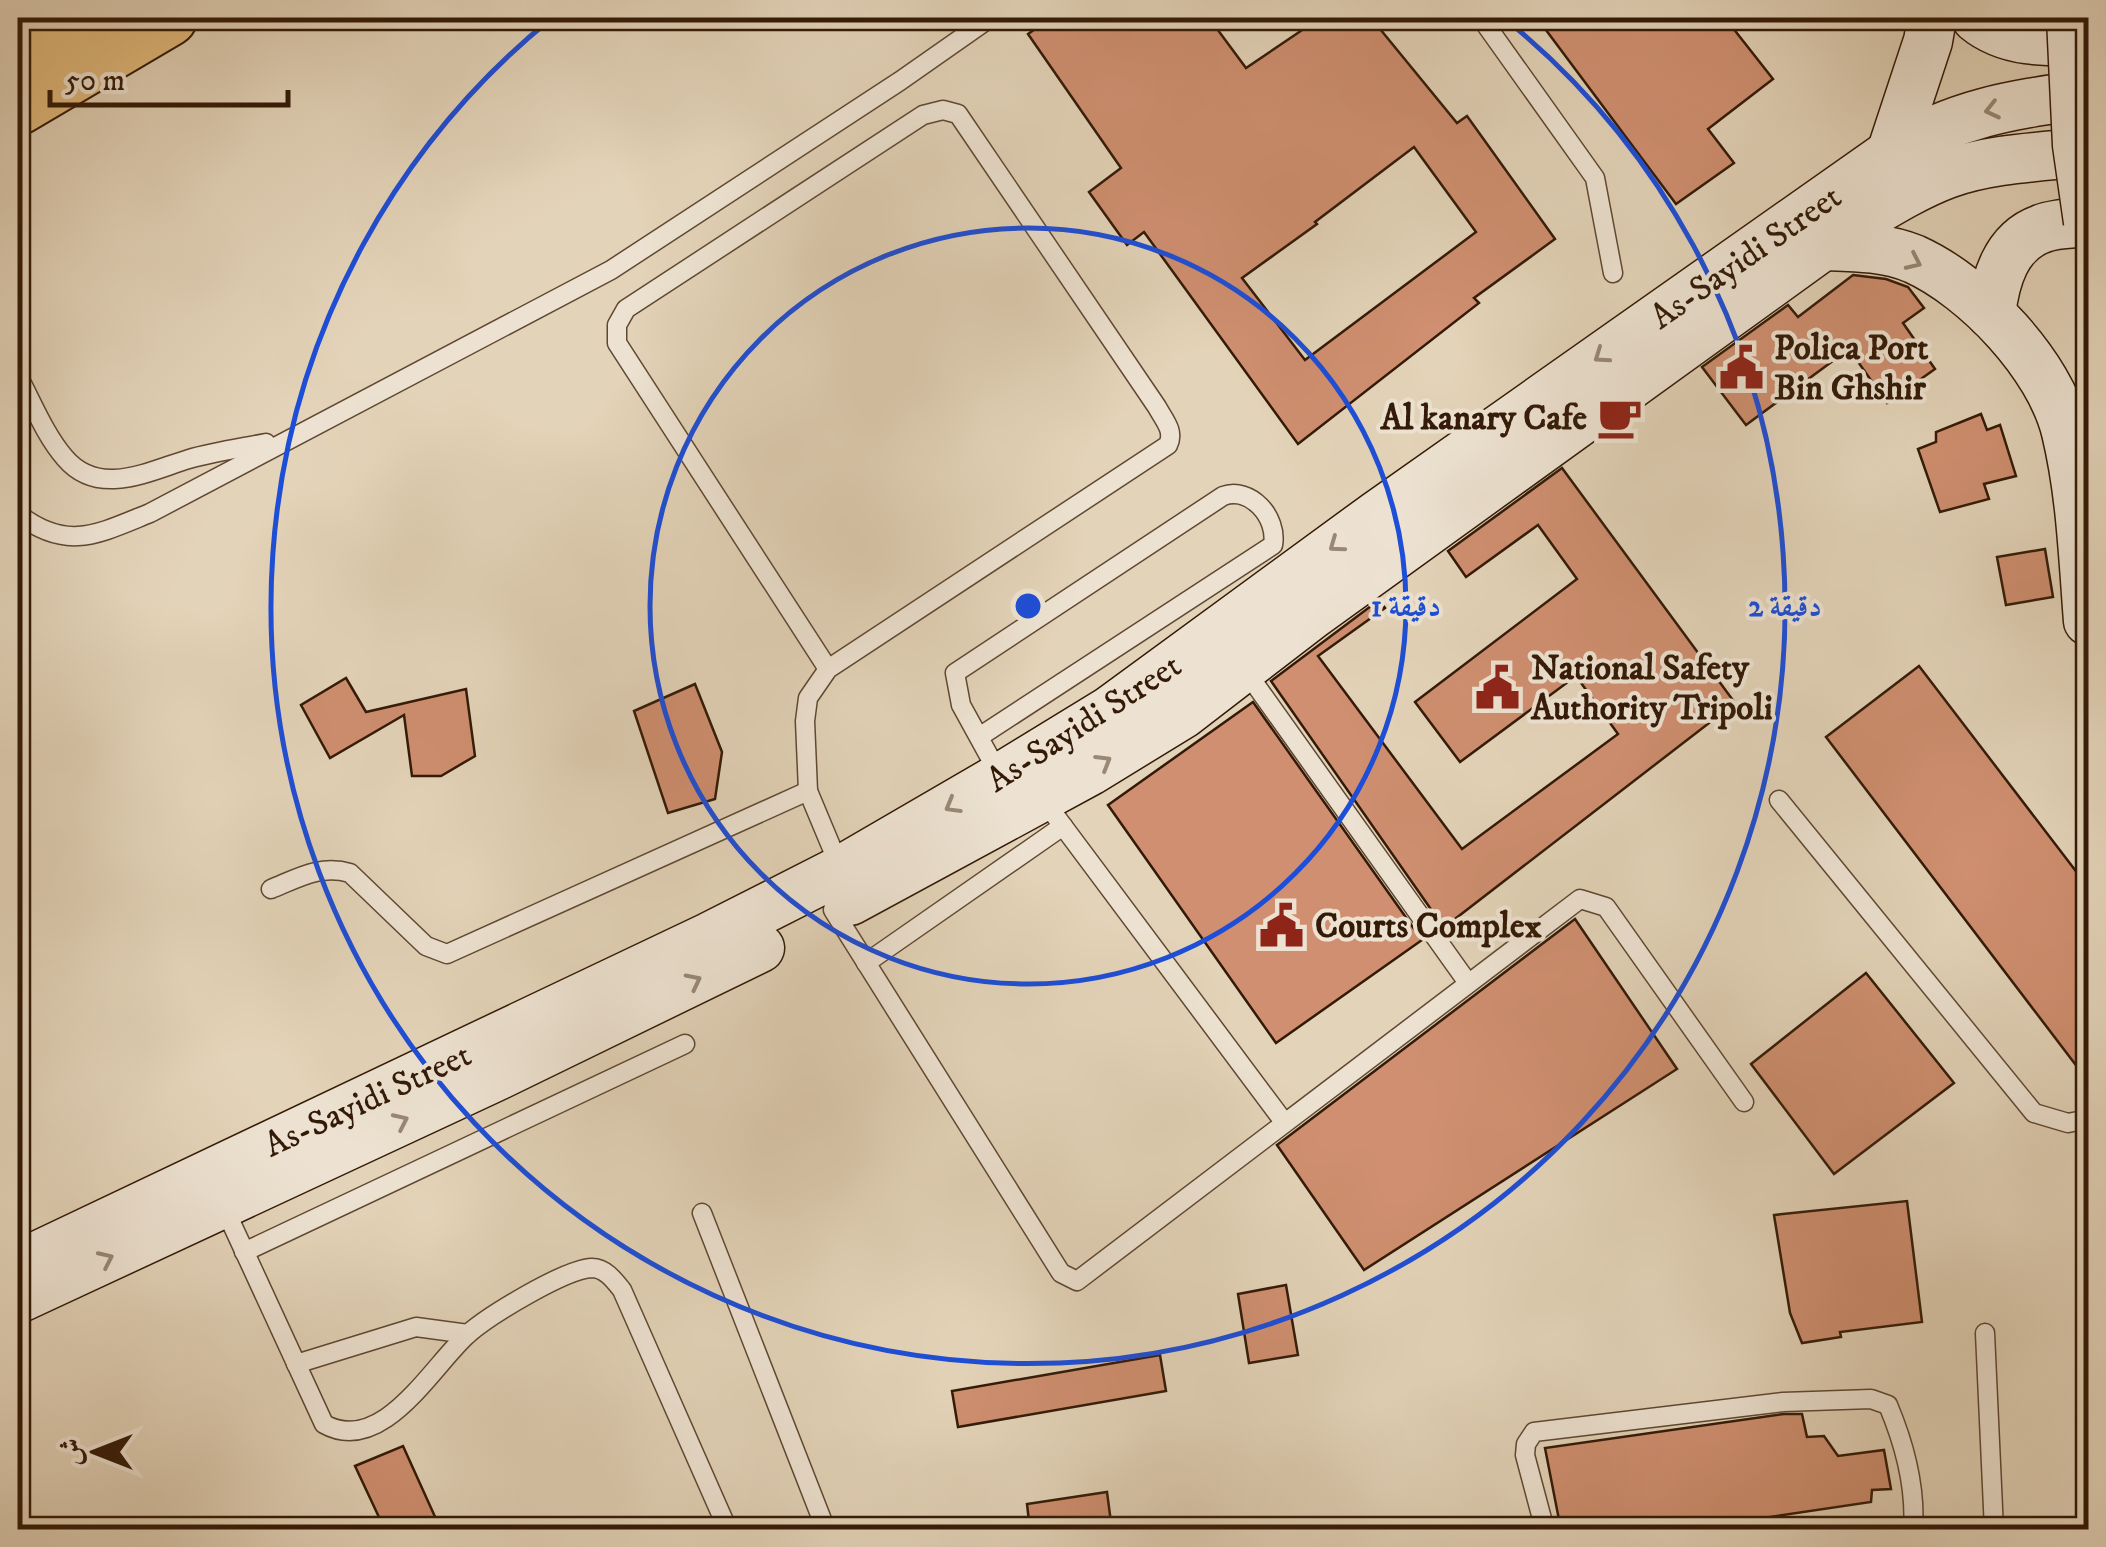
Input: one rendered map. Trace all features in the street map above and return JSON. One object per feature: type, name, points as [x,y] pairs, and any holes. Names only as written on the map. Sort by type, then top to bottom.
[{"type":"highway","points":[[18,49],[72,18]]},
{"type":"highway","points":[[18,107],[169,18]]},
{"type":"main road","points":[[1891,153],[1928,42],[1932,18]]},
{"type":"main road","points":[[1976,18],[2012,36],[2050,42],[2088,41]]},
{"type":"main road","points":[[1991,314],[1995,282],[2003,264],[2026,236],[2042,228],[2088,222],[2077,145],[2071,18]]},
{"type":"main road","name":"As-Sayidi Street","points":[[18,1300],[682,987],[837,890],[1021,784],[1183,714],[1230,650],[1891,153],[1964,117],[2088,94]]},
{"type":"main road","name":"As-Sayidi Street","points":[[1392,530],[1908,192],[1950,173],[2007,161],[2088,152]]},
{"type":"main road","points":[[1840,234],[1914,260],[1970,294],[2015,342],[2052,396],[2066,429],[2088,621]]},
{"type":"main road","name":"As-Sayidi Street","points":[[18,1265],[709,937],[837,890]]},
{"type":"lane","points":[[18,514],[40,531],[72,538],[102,532],[150,513],[610,270],[990,18]]},
{"type":"lane","points":[[1481,18],[1595,178],[1614,273]]},
{"type":"lane","points":[[828,668],[617,343],[617,325],[626,309],[923,115],[943,110],[958,114],[1157,408],[1171,431],[1171,439],[1168,446],[828,668],[808,698],[808,791],[837,890],[866,963],[1060,1273],[1078,1281],[1580,899],[1606,907],[1744,1102]]},
{"type":"lane","points":[[18,376],[64,457],[104,479],[122,480],[190,458],[286,439]]},
{"type":"lane","points":[[866,963],[1021,784],[1273,544],[1272,526],[1252,496],[1235,492],[1223,496],[955,672],[961,705],[1021,784],[1284,1122]]},
{"type":"lane","points":[[1230,650],[1468,983]]},
{"type":"lane","points":[[271,888],[335,868],[350,874],[426,946],[448,954],[808,791]]},
{"type":"lane","points":[[1779,800],[2034,1113],[2068,1123],[2088,1119]]},
{"type":"lane","points":[[244,1252],[684,1044]]},
{"type":"lane","points":[[223,1204],[324,1424],[337,1432],[367,1428],[416,1395],[468,1334],[566,1274],[595,1268],[610,1275],[622,1290],[728,1530]]},
{"type":"lane","points":[[702,1213],[826,1530]]},
{"type":"lane","points":[[296,1364],[416,1327],[468,1334]]},
{"type":"lane","points":[[1985,1333],[1994,1530]]},
{"type":"lane","points":[[1546,1530],[1525,1455],[1526,1444],[1534,1432],[1783,1402],[1872,1399],[1888,1405],[1901,1437],[1914,1530]]},
{"type":"building","points":[[1051,18],[1209,18],[1246,68],[1320,18],[1371,18],[1457,123],[1467,116],[1555,239],[1474,298],[1479,303],[1298,444],[1144,232],[1127,245],[1089,192],[1121,168],[1028,34]],"holes":[[[1414,147],[1476,232],[1305,360],[1242,278]]]},
{"type":"building","points":[[1537,18],[1725,18],[1773,79],[1708,129],[1734,163],[1676,204]]},
{"type":"building","points":[[1853,275],[1886,279],[1908,287],[1924,308],[1903,323],[1935,369],[1887,403],[1849,349],[1746,425],[1702,367],[1788,305],[1798,317]]},
{"type":"building","points":[[1981,414],[1987,430],[2000,425],[2016,476],[1984,484],[1989,499],[1940,512],[1918,449],[1936,442],[1936,432]]},
{"type":"building","points":[[1562,468],[1735,703],[1451,922],[1442,925],[1271,681],[1379,600],[1385,608],[1318,656],[1462,849],[1618,734],[1576,676],[1460,762],[1415,702],[1577,579],[1538,525],[1466,577],[1448,551]]},
{"type":"building","points":[[2045,549],[2053,597],[2006,605],[1997,557]]},
{"type":"building","points":[[1919,666],[2088,887],[2088,1081],[1826,737]]},
{"type":"building","points":[[346,678],[366,712],[466,689],[475,756],[441,776],[412,776],[404,715],[330,758],[301,705]]},
{"type":"building","points":[[695,684],[722,752],[715,799],[668,813],[634,711]]},
{"type":"building","points":[[1253,702],[1422,940],[1276,1043],[1108,805]]},
{"type":"building","points":[[1575,919],[1677,1069],[1364,1270],[1277,1145]]},
{"type":"building","points":[[1866,973],[1954,1083],[1834,1174],[1751,1064]]},
{"type":"building","points":[[1907,1201],[1922,1322],[1840,1332],[1841,1337],[1802,1343],[1790,1313],[1774,1215]]},
{"type":"building","points":[[1286,1285],[1298,1355],[1249,1363],[1238,1294]]},
{"type":"building","points":[[1160,1355],[1166,1391],[958,1427],[952,1391]]},
{"type":"building","points":[[1802,1414],[1807,1437],[1824,1436],[1838,1456],[1884,1450],[1891,1489],[1872,1490],[1871,1502],[1750,1520],[1751,1530],[1561,1530],[1545,1448]]},
{"type":"building","points":[[403,1446],[441,1530],[385,1530],[355,1466]]},
{"type":"building","points":[[1107,1492],[1112,1530],[1030,1530],[1027,1504]]},
{"type":"place","name":"Polica Port Bin Ghshir","points":[[1741,367]]},
{"type":"place","name":"Al kanary Cafe","points":[[1620,417]]},
{"type":"place","name":"National Safety Authority Tripoli","points":[[1498,687]]},
{"type":"place","name":"Courts Complex","points":[[1282,925]]}]
